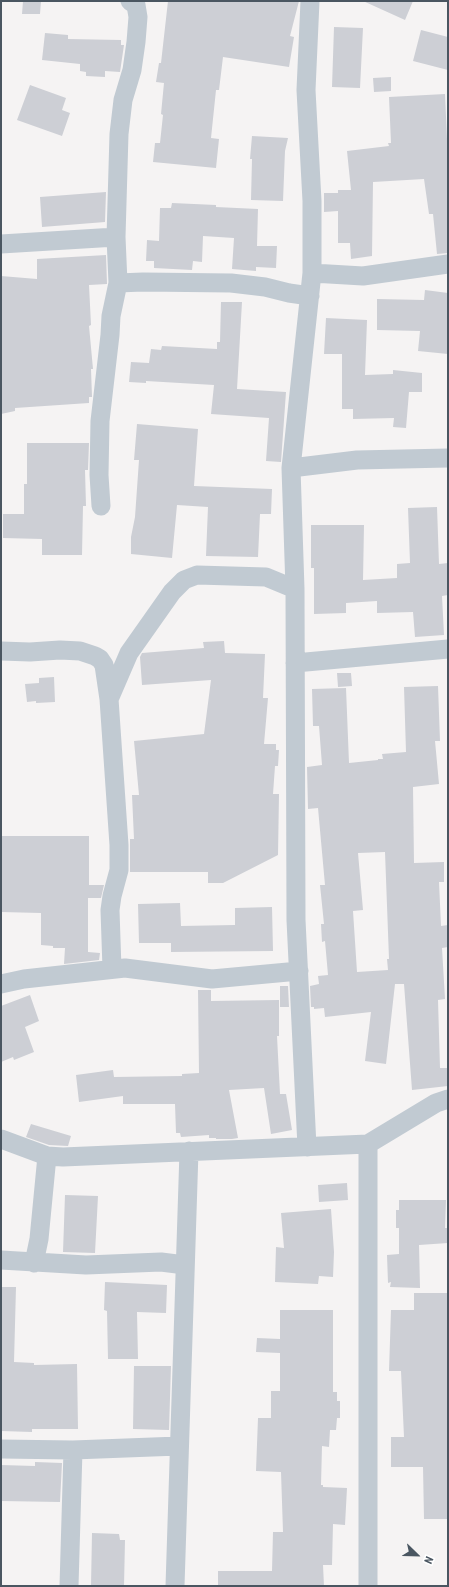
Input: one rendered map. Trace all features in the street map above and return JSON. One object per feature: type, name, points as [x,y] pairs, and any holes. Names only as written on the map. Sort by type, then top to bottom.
[{"type":"street","points":[[101,506],[99,474],[100,421],[111,316],[118,282],[116,237],[119,134],[123,100],[132,70],[137,36],[138,11],[136,5],[130,1]]},
{"type":"street","points":[[307,1147],[296,920],[295,589],[291,468],[312,273],[312,201],[306,90],[310,1]]},
{"type":"street","points":[[1,244],[116,237]]},
{"type":"street","points":[[312,273],[363,276],[448,264]]},
{"type":"street","points":[[118,282],[232,283],[265,287],[310,296]]},
{"type":"street","points":[[291,468],[357,460],[448,458]]},
{"type":"street","points":[[266,577],[294,562]]},
{"type":"street","points":[[110,699],[129,653],[172,592],[184,580],[198,575],[266,577],[295,589]]},
{"type":"street","points":[[295,663],[448,649]]},
{"type":"street","points":[[1,651],[80,651],[95,656],[100,659],[104,665],[110,699],[119,845],[119,870],[110,910],[112,969]]},
{"type":"street","points":[[1,984],[24,979],[125,968],[212,979],[298,971]]},
{"type":"street","points":[[1,1140],[47,1156],[63,1157],[368,1144],[436,1103],[448,1099]]},
{"type":"street","points":[[368,1144],[368,1586]]},
{"type":"street","points":[[175,1586],[189,1151]]},
{"type":"street","points":[[34,1263],[39,1240],[47,1156]]},
{"type":"street","points":[[1,1260],[86,1265],[161,1262],[185,1265]]},
{"type":"street","points":[[1,1449],[73,1450],[179,1446]]},
{"type":"street","points":[[69,1586],[73,1450]]},
{"type":"building","points":[[23,1],[41,1],[40,14],[22,14]]},
{"type":"building","points":[[168,1],[299,1],[290,36],[294,37],[289,67],[223,57],[219,90],[216,90],[211,138],[219,139],[216,168],[153,162],[155,143],[160,143],[163,115],[161,114],[164,83],[156,82],[159,63],[161,63]]},
{"type":"building","points":[[363,1],[413,1],[405,20]]},
{"type":"building","points":[[334,27],[363,28],[360,88],[332,87]]},
{"type":"building","points":[[421,30],[448,37],[448,70],[413,61]]},
{"type":"building","points":[[45,33],[68,35],[68,39],[121,40],[121,45],[124,45],[120,72],[105,71],[105,77],[86,76],[86,72],[80,71],[80,64],[42,60]]},
{"type":"building","points":[[391,77],[391,91],[374,92],[373,78]]},
{"type":"building","points":[[30,85],[66,98],[62,110],[70,113],[62,136],[17,120]]},
{"type":"building","points":[[445,94],[448,139],[448,253],[437,254],[433,214],[429,214],[424,179],[373,182],[372,256],[351,259],[350,243],[338,243],[338,211],[324,212],[324,193],[338,193],[338,190],[351,190],[347,151],[389,146],[388,143],[391,143],[389,97]]},
{"type":"building","points":[[252,136],[288,138],[285,151],[283,201],[251,200],[252,159],[250,159]]},
{"type":"building","points":[[106,192],[105,222],[42,227],[40,197]]},
{"type":"building","points":[[172,203],[258,209],[257,246],[277,246],[276,268],[256,267],[256,271],[232,269],[234,238],[203,236],[202,262],[193,261],[192,270],[154,268],[154,261],[146,261],[147,240],[159,241],[160,208],[171,208]]},
{"type":"building","points":[[106,255],[107,284],[89,285],[91,325],[89,326],[93,369],[91,369],[92,397],[89,397],[89,403],[15,408],[15,411],[1,414],[1,276],[37,279],[37,259]]},
{"type":"building","points":[[425,290],[448,293],[448,354],[418,351],[420,331],[377,330],[377,299],[424,300]]},
{"type":"building","points":[[221,302],[242,302],[237,389],[286,392],[281,462],[266,461],[269,418],[211,414],[214,385],[146,381],[146,383],[129,382],[131,362],[149,363],[151,349],[161,350],[162,346],[217,349],[217,342],[220,342]]},
{"type":"building","points":[[326,318],[367,320],[365,375],[393,374],[393,370],[422,373],[422,392],[409,392],[406,428],[393,427],[394,418],[353,419],[353,409],[342,409],[342,354],[324,354]]},
{"type":"building","points":[[137,424],[198,429],[194,486],[272,489],[271,514],[260,514],[258,557],[206,556],[208,507],[177,505],[172,558],[131,554],[131,537],[135,517],[139,460],[134,460]]},
{"type":"building","points":[[27,443],[89,443],[88,470],[85,470],[86,506],[83,506],[82,555],[42,555],[42,539],[3,538],[3,514],[24,514],[24,484],[27,484]]},
{"type":"building","points":[[437,507],[439,564],[448,563],[448,595],[442,596],[444,635],[415,637],[413,612],[377,613],[377,601],[346,603],[346,613],[314,614],[314,568],[311,568],[311,525],[364,525],[363,580],[397,578],[397,564],[410,563],[408,508]]},
{"type":"building","points":[[224,641],[225,653],[265,654],[263,698],[268,698],[264,744],[276,744],[276,750],[279,750],[278,766],[275,766],[273,794],[279,794],[278,855],[223,883],[208,883],[208,872],[130,872],[130,839],[134,839],[132,795],[139,795],[134,741],[204,734],[211,680],[142,685],[140,657],[142,653],[204,648],[203,642]]},
{"type":"building","points":[[337,673],[351,673],[352,686],[338,687]]},
{"type":"building","points":[[54,677],[55,702],[27,702],[25,684],[39,683],[39,678]]},
{"type":"building","points":[[438,686],[440,741],[435,741],[439,784],[413,787],[414,863],[444,862],[444,882],[439,882],[441,926],[448,925],[448,947],[442,948],[445,999],[438,1000],[440,1068],[448,1068],[448,1086],[412,1090],[404,984],[395,984],[386,1064],[365,1061],[371,1012],[325,1017],[324,1008],[314,1009],[314,1007],[311,1007],[310,986],[319,984],[318,976],[328,975],[325,941],[322,942],[321,924],[324,924],[320,885],[325,885],[318,808],[308,809],[307,767],[322,765],[319,726],[313,726],[312,689],[346,688],[349,763],[383,759],[382,754],[406,752],[404,687]],"holes":[[[385,852],[389,959],[387,959],[388,970],[357,972],[353,911],[363,910],[358,853]]]},
{"type":"building","points":[[1,836],[89,836],[89,885],[104,885],[101,898],[88,898],[88,952],[100,953],[99,960],[64,964],[65,948],[53,948],[53,946],[41,945],[41,913],[1,912]]},
{"type":"building","points":[[180,903],[181,926],[235,925],[235,908],[272,907],[273,951],[171,952],[171,943],[139,943],[138,904]]},
{"type":"building","points":[[280,986],[288,986],[289,1007],[280,1007]]},
{"type":"building","points":[[198,990],[211,990],[211,1001],[279,1000],[279,1036],[277,1036],[280,1094],[286,1094],[292,1130],[271,1134],[264,1088],[229,1090],[238,1138],[232,1139],[209,1138],[209,1135],[181,1137],[180,1133],[176,1133],[175,1104],[123,1104],[123,1096],[79,1102],[76,1075],[113,1070],[114,1077],[182,1076],[182,1074],[199,1073]]},
{"type":"building","points":[[30,995],[39,1021],[25,1027],[34,1052],[14,1060],[13,1057],[1,1062],[1,1006]]},
{"type":"building","points":[[31,1124],[71,1136],[68,1146],[49,1145],[26,1137]]},
{"type":"building","points":[[347,1183],[348,1200],[319,1202],[318,1185]]},
{"type":"building","points":[[65,1195],[98,1196],[95,1253],[63,1252]]},
{"type":"building","points":[[399,1200],[446,1200],[445,1228],[448,1228],[448,1243],[419,1245],[420,1288],[390,1287],[391,1282],[388,1283],[387,1255],[399,1254],[399,1228],[396,1228],[396,1210],[399,1210]]},
{"type":"building","points":[[331,1209],[334,1252],[333,1277],[319,1276],[318,1284],[275,1282],[276,1247],[284,1248],[281,1213]]},
{"type":"building","points":[[105,1282],[167,1285],[166,1313],[137,1312],[138,1359],[108,1359],[107,1311],[104,1310]]},
{"type":"building","points":[[1,1287],[16,1287],[14,1362],[34,1363],[34,1365],[77,1364],[78,1429],[32,1429],[32,1432],[1,1431]]},
{"type":"building","points":[[414,1293],[448,1293],[448,1519],[424,1519],[423,1467],[391,1467],[391,1437],[404,1437],[401,1371],[389,1371],[391,1310],[414,1310]]},
{"type":"building","points":[[280,1310],[333,1310],[333,1392],[337,1392],[337,1401],[340,1401],[340,1418],[337,1418],[336,1430],[330,1430],[329,1447],[322,1446],[321,1485],[323,1485],[323,1487],[347,1488],[345,1525],[333,1524],[332,1565],[323,1565],[324,1586],[218,1586],[218,1571],[272,1571],[273,1532],[283,1532],[281,1472],[256,1471],[258,1418],[271,1418],[271,1391],[280,1391],[280,1353],[256,1352],[257,1338],[280,1339]]},
{"type":"building","points":[[134,1366],[171,1366],[169,1430],[133,1429]]},
{"type":"building","points":[[35,1462],[62,1463],[60,1502],[1,1501],[1,1465],[35,1466]]},
{"type":"building","points":[[92,1533],[119,1534],[120,1540],[125,1540],[124,1586],[91,1586]]}]
